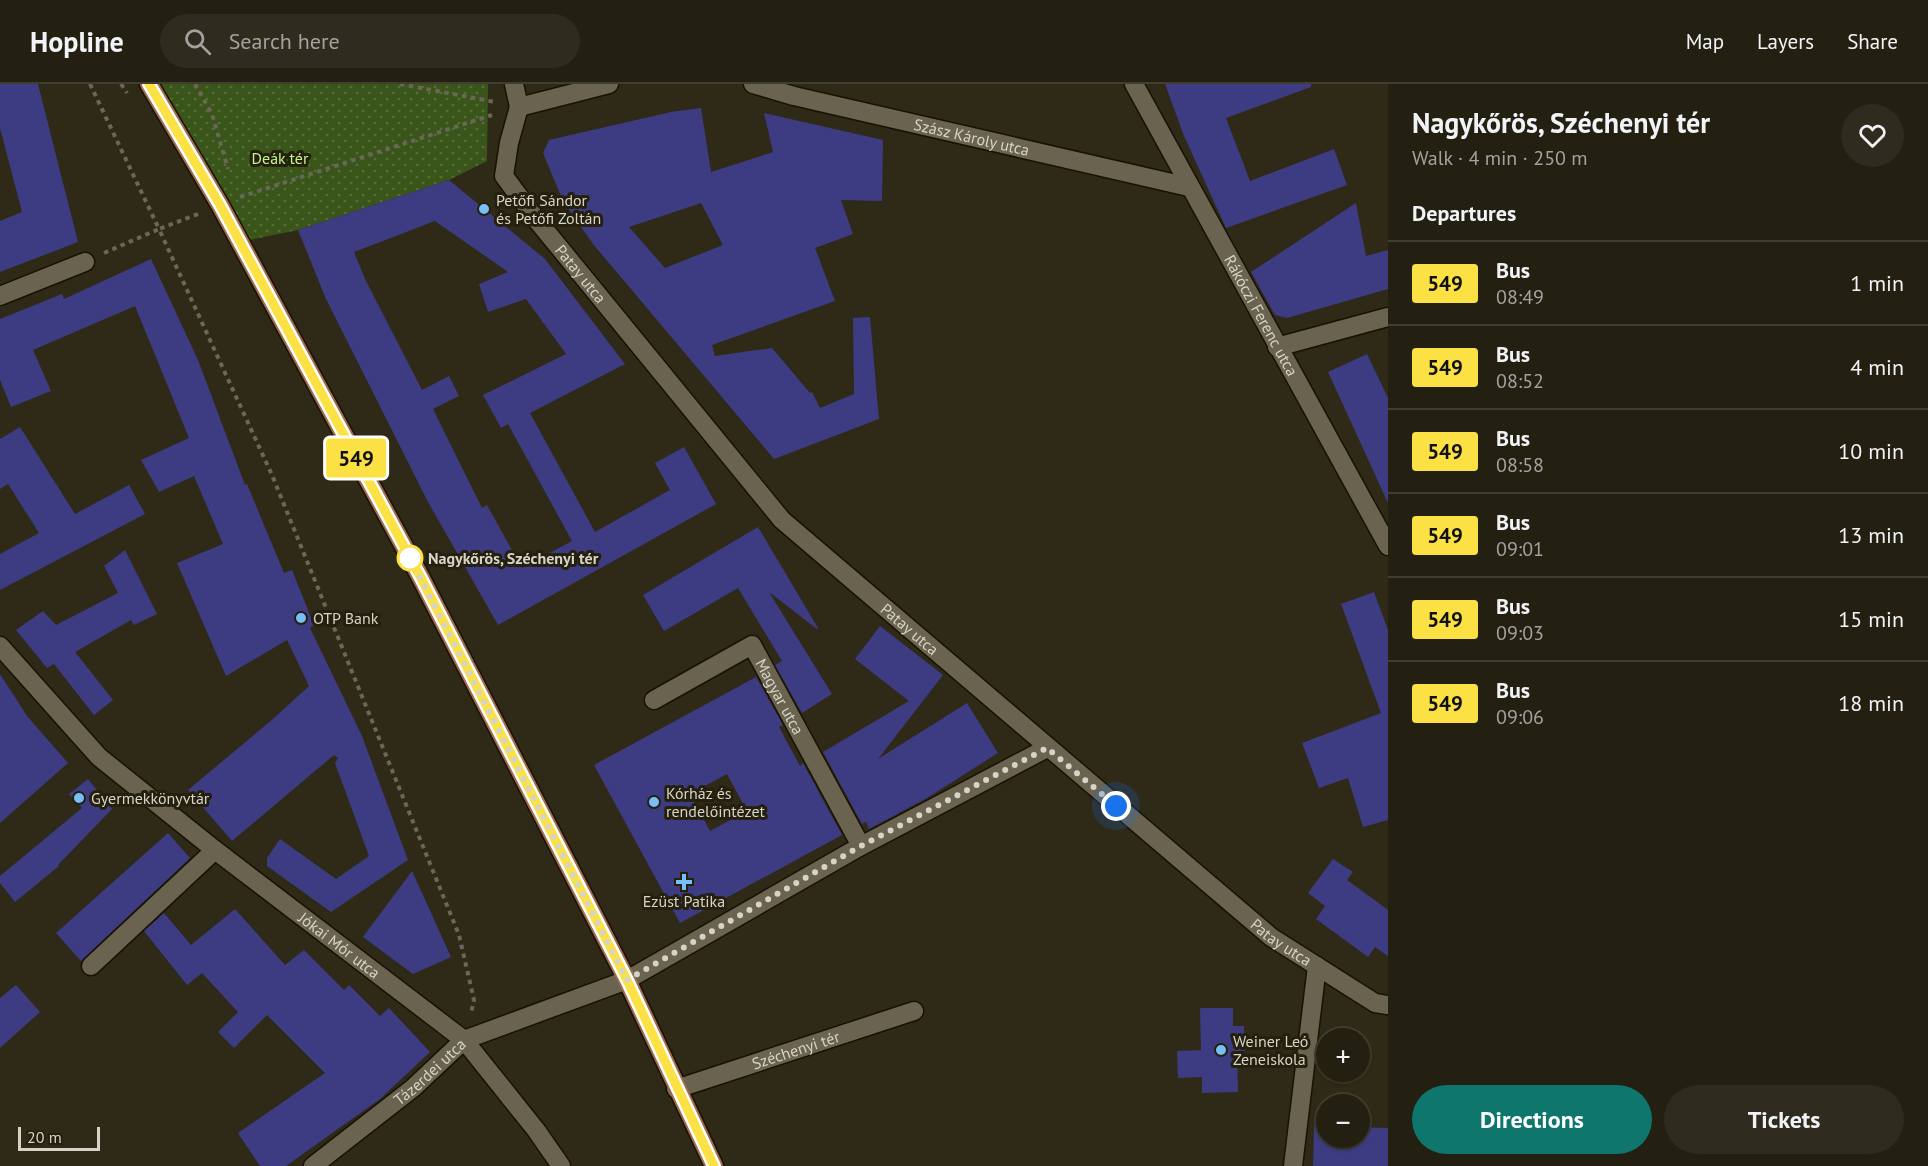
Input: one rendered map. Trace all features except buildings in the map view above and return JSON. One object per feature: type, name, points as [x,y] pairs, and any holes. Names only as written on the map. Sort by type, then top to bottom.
[{"type":"main road","points":[[149,84],[220,205],[426,588],[627,980],[714,1166]]},
{"type":"street","points":[[514,84],[519,107],[609,84]]},
{"type":"street","name":"Szász Károly utca","points":[[753,84],[793,90],[1189,187]]},
{"type":"street","name":"Rákóczi Ferenc utca","points":[[1134,84],[1388,546]]},
{"type":"street","name":"Patay utca","points":[[519,107],[509,143],[504,176],[536,219],[782,520],[1271,937],[1375,1003],[1388,1005]]},
{"type":"street","points":[[0,296],[85,262]]},
{"type":"street","points":[[1277,347],[1388,317]]},
{"type":"street","name":"Magyar utca","points":[[654,700],[752,645],[861,846]]},
{"type":"street","name":"Jókai Mór utca","points":[[3,656],[99,757],[215,850],[464,1040]]},
{"type":"street","points":[[627,980],[861,846],[1047,748]]},
{"type":"street","points":[[91,966],[215,850]]},
{"type":"street","points":[[1293,1166],[1317,966]]},
{"type":"street","name":"Tázerdei utca","points":[[313,1166],[413,1088],[464,1040],[627,980]]},
{"type":"street","name":"Széchenyi tér","points":[[676,1089],[914,1011]]},
{"type":"street","points":[[464,1040],[536,1130],[561,1166]]},
{"type":"path","points":[[90,84],[272,475],[459,934],[474,1000],[464,1040]]},
{"type":"path","points":[[195,84],[212,114],[230,177]]},
{"type":"path","points":[[400,84],[519,107]]},
{"type":"path","points":[[85,262],[220,205],[519,107]]},
{"type":"green space","name":"Deák tér","points":[[149,84],[488,84],[487,161],[449,180],[298,230],[240,242]]},
{"type":"bus line","name":"549","points":[[149,84],[220,205],[421,578],[627,980],[714,1166]]},
{"type":"place","name":"Petőfi Sándor és Petőfi Zoltán","points":[[484,209]]},
{"type":"place","name":"Nagykőrös, Széchenyi tér","points":[[410,558]]},
{"type":"place","name":"OTP Bank","points":[[301,618]]},
{"type":"place","name":"Gyermekkönyvtár","points":[[79,798]]},
{"type":"place","name":"Kórház és rendelőintézet","points":[[654,802]]},
{"type":"place","name":"Ezüst Patika","points":[[684,882]]},
{"type":"place","name":"Weiner Leó Zeneiskola","points":[[1221,1050]]},
{"type":"route","points":[[410,558],[627,980],[861,846],[1047,748],[1116,806]]}]
